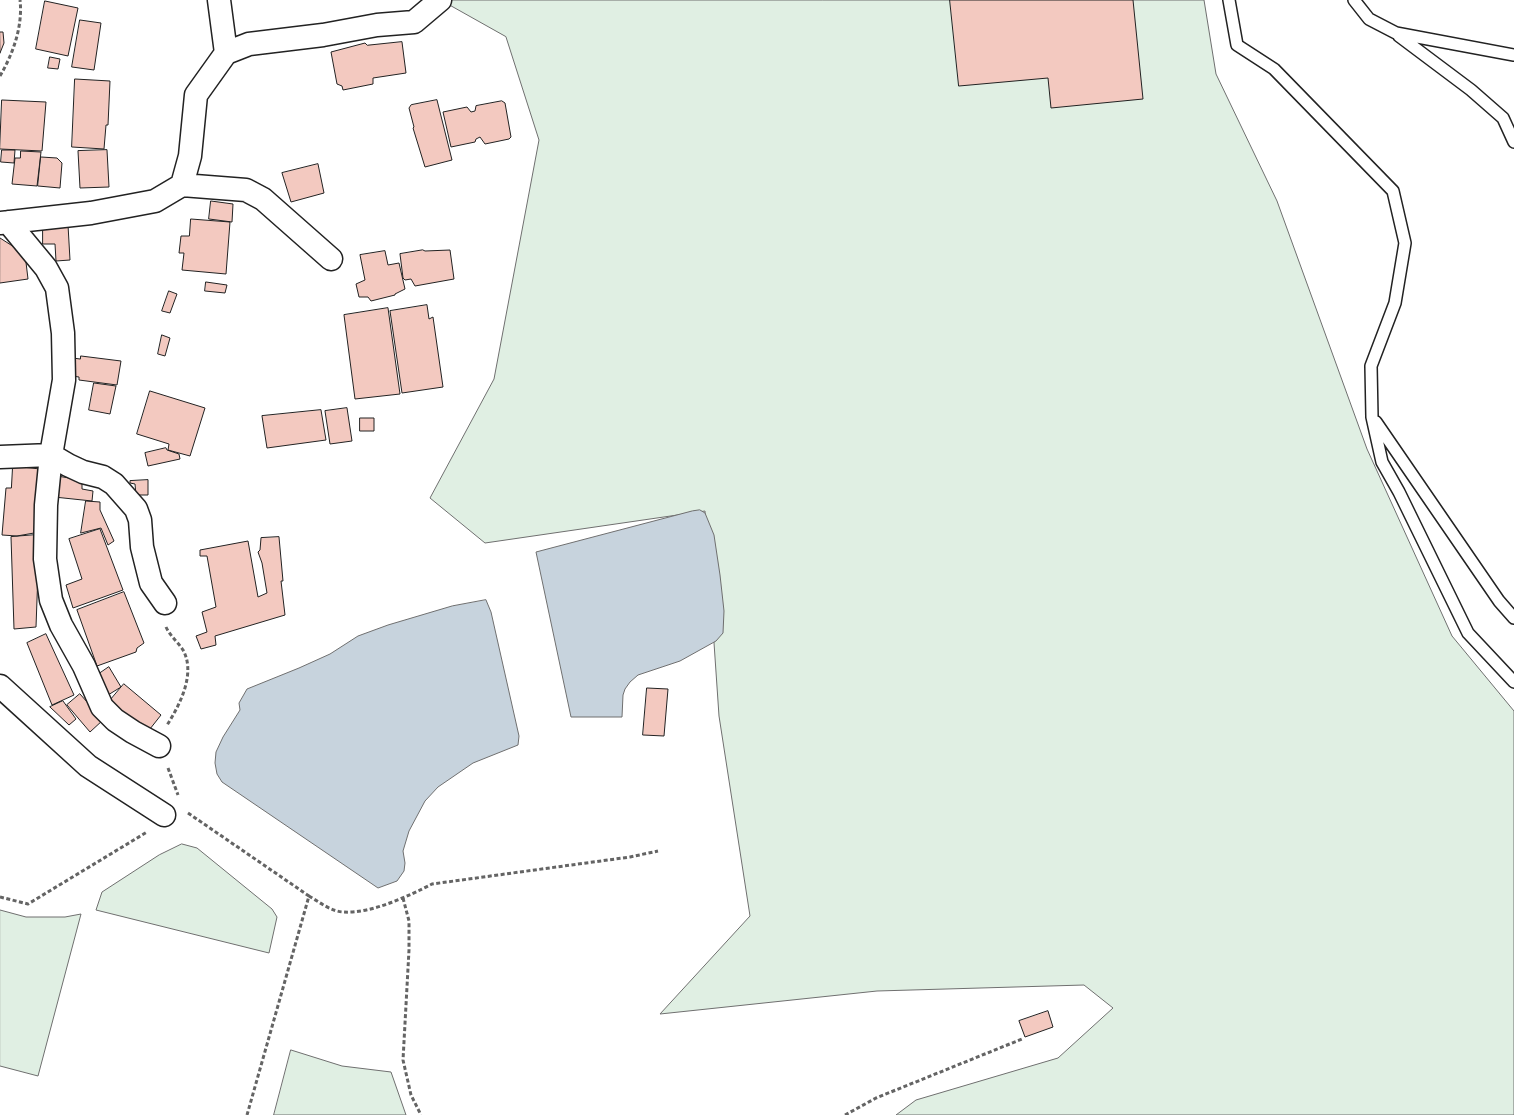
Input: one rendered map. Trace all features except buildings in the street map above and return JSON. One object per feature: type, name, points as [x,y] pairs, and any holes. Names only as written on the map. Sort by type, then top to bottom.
[{"type":"street","points":[[218,0],[226,53]]},
{"type":"street","points":[[182,185],[190,156],[196,95],[226,53],[249,44],[323,35],[377,25],[414,22],[440,0]]},
{"type":"street","points":[[4,222],[91,213],[155,201],[182,185],[246,190],[263,199],[330,259]]},
{"type":"street","points":[[4,222],[46,268],[57,288],[63,333],[64,380],[51,455],[46,505],[45,559],[51,600],[57,616],[84,666],[102,706],[132,732],[159,746]]},
{"type":"street","points":[[0,456],[51,455],[83,472],[103,477],[114,484],[136,509],[140,520],[142,547],[151,583],[165,603]]},
{"type":"street","points":[[0,686],[88,766],[172,811]]},
{"type":"lane","points":[[1229,0],[1237,45],[1274,69],[1393,191],[1406,243],[1395,303],[1371,366],[1372,417],[1382,462],[1399,492],[1468,633],[1514,682]]},
{"type":"lane","points":[[1354,0],[1369,19],[1396,33],[1471,90],[1503,118],[1514,142]]},
{"type":"lane","points":[[1396,33],[1514,56]]},
{"type":"lane","points":[[1372,417],[1499,601],[1514,618]]},
{"type":"path","points":[[0,76],[16,42],[20,17],[20,0]]},
{"type":"path","points":[[0,897],[28,904],[146,832],[172,811],[177,793],[159,746],[163,732],[183,693],[188,674],[188,664],[183,650],[168,630],[162,618],[165,603]]},
{"type":"path","points":[[172,811],[324,905],[342,912],[357,911],[403,898],[432,884],[630,857],[658,851]]},
{"type":"path","points":[[247,1115],[309,896]]},
{"type":"path","points":[[403,898],[409,921],[403,1060],[411,1095],[421,1115]]},
{"type":"path","points":[[845,1115],[876,1098],[1022,1039]]},
{"type":"green space","points":[[441,0],[1204,0],[1216,74],[1277,201],[1367,449],[1452,636],[1514,711],[1514,1115],[896,1115],[916,1100],[1058,1058],[1113,1008],[1084,985],[877,991],[660,1014],[750,916],[719,716],[705,511],[485,543],[430,498],[494,379],[539,140],[506,37]]},
{"type":"green space","points":[[182,844],[197,848],[272,909],[277,917],[269,953],[96,910],[102,892],[159,855]]},
{"type":"green space","points":[[0,910],[26,917],[65,917],[81,914],[38,1076],[0,1066]]},
{"type":"green space","points":[[291,1050],[342,1066],[391,1072],[406,1115],[274,1115]]},
{"type":"shaded area","points":[[700,510],[705,513],[714,535],[724,611],[723,633],[716,641],[680,661],[638,675],[625,689],[622,717],[571,717],[536,552]]},
{"type":"shaded area","points":[[486,600],[491,612],[519,736],[518,745],[473,763],[438,787],[425,801],[409,831],[403,851],[404,871],[397,881],[378,888],[222,782],[217,774],[216,752],[240,710],[239,703],[247,689],[330,654],[358,636],[452,606]]}]
